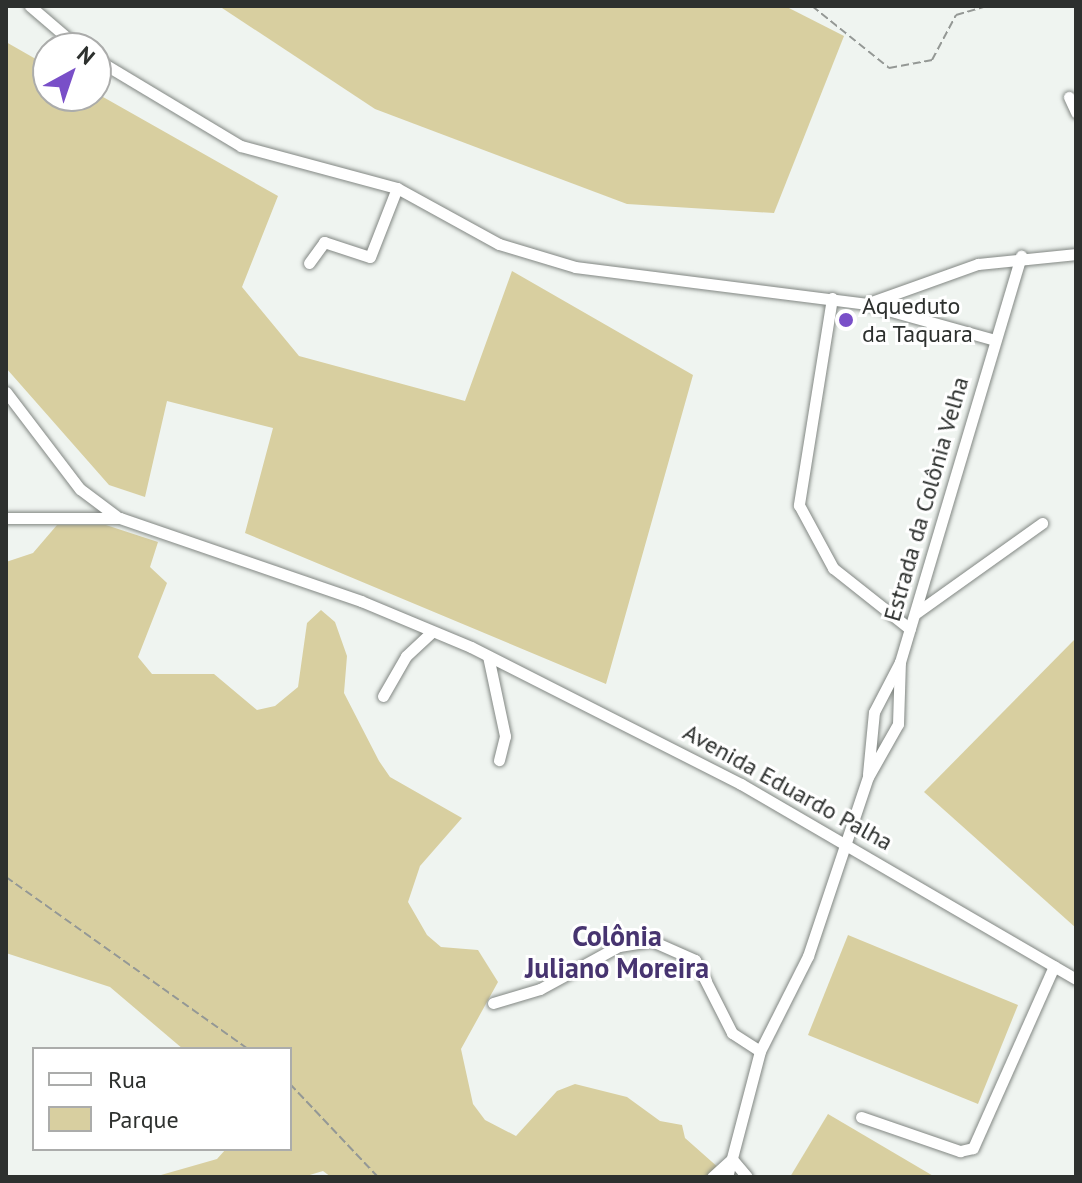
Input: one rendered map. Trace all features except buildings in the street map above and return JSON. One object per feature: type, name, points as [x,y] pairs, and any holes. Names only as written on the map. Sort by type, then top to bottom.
[{"type":"street","points":[[30,6],[60,32]]},
{"type":"street","points":[[112,69],[241,146],[397,188],[499,244],[575,267],[866,304],[995,340]]},
{"type":"street","points":[[1069,97],[1076,112]]},
{"type":"street","points":[[309,263],[324,242],[370,257],[397,188]]},
{"type":"street","points":[[866,304],[1021,256],[1076,254]]},
{"type":"street","name":"Estrada da Colônia Velha","points":[[868,777],[874,712],[900,662],[916,613],[1021,256]]},
{"type":"street","points":[[838,299],[799,505],[833,568],[910,629]]},
{"type":"street","points":[[6,392],[80,489],[120,518]]},
{"type":"street","points":[[6,518],[120,518]]},
{"type":"street","name":"Avenida Eduardo Palha","points":[[120,518],[471,647],[846,843],[1076,979]]},
{"type":"street","points":[[916,613],[1042,523]]},
{"type":"street","points":[[383,696],[406,656],[432,632]]},
{"type":"street","points":[[488,656],[505,736],[499,760]]},
{"type":"street","name":"Estrada da Colônia Velha","points":[[727,1177],[760,1051],[808,956],[868,777],[898,724],[900,662]]},
{"type":"street","points":[[493,1003],[540,989],[619,946],[652,941],[695,960],[732,1033],[760,1051]]},
{"type":"street","points":[[861,1117],[960,1151],[973,1148],[1054,966]]},
{"type":"street","points":[[712,1177],[732,1159],[747,1177]]},
{"type":"path","points":[[812,6],[889,68],[932,60],[956,15],[988,6]]},
{"type":"path","points":[[6,877],[245,1047]]},
{"type":"path","points":[[292,1086],[378,1177]]},
{"type":"green space","points":[[219,6],[785,6],[844,36],[774,213],[627,204],[375,109]]},
{"type":"green space","points":[[6,42],[32,57],[32,112],[112,112],[112,102],[278,196],[242,287],[299,356],[465,401],[512,271],[693,375],[606,684],[245,533],[273,428],[167,401],[145,497],[109,485],[6,368]]},
{"type":"green space","points":[[57,525],[106,525],[158,542],[150,567],[167,583],[138,657],[152,674],[214,674],[257,710],[275,706],[298,687],[307,623],[321,610],[335,622],[347,656],[344,693],[379,761],[390,777],[462,818],[420,866],[408,902],[427,935],[441,947],[478,950],[498,982],[461,1049],[473,1104],[485,1120],[516,1136],[557,1091],[575,1084],[627,1097],[660,1121],[682,1125],[685,1138],[729,1177],[331,1177],[323,1171],[303,1177],[154,1177],[217,1159],[224,1151],[292,1151],[292,1047],[181,1047],[110,987],[6,953],[6,562],[33,553]]},
{"type":"green space","points":[[1076,638],[1076,928],[924,792]]},
{"type":"green space","points":[[848,935],[1018,1005],[978,1104],[808,1035]]},
{"type":"green space","points":[[828,1114],[935,1177],[790,1177]]},
{"type":"place","name":"Aqueduto da Taquara","points":[[846,320]]},
{"type":"district","name":"Colônia Juliano Moreira","points":[[617,952]]}]
